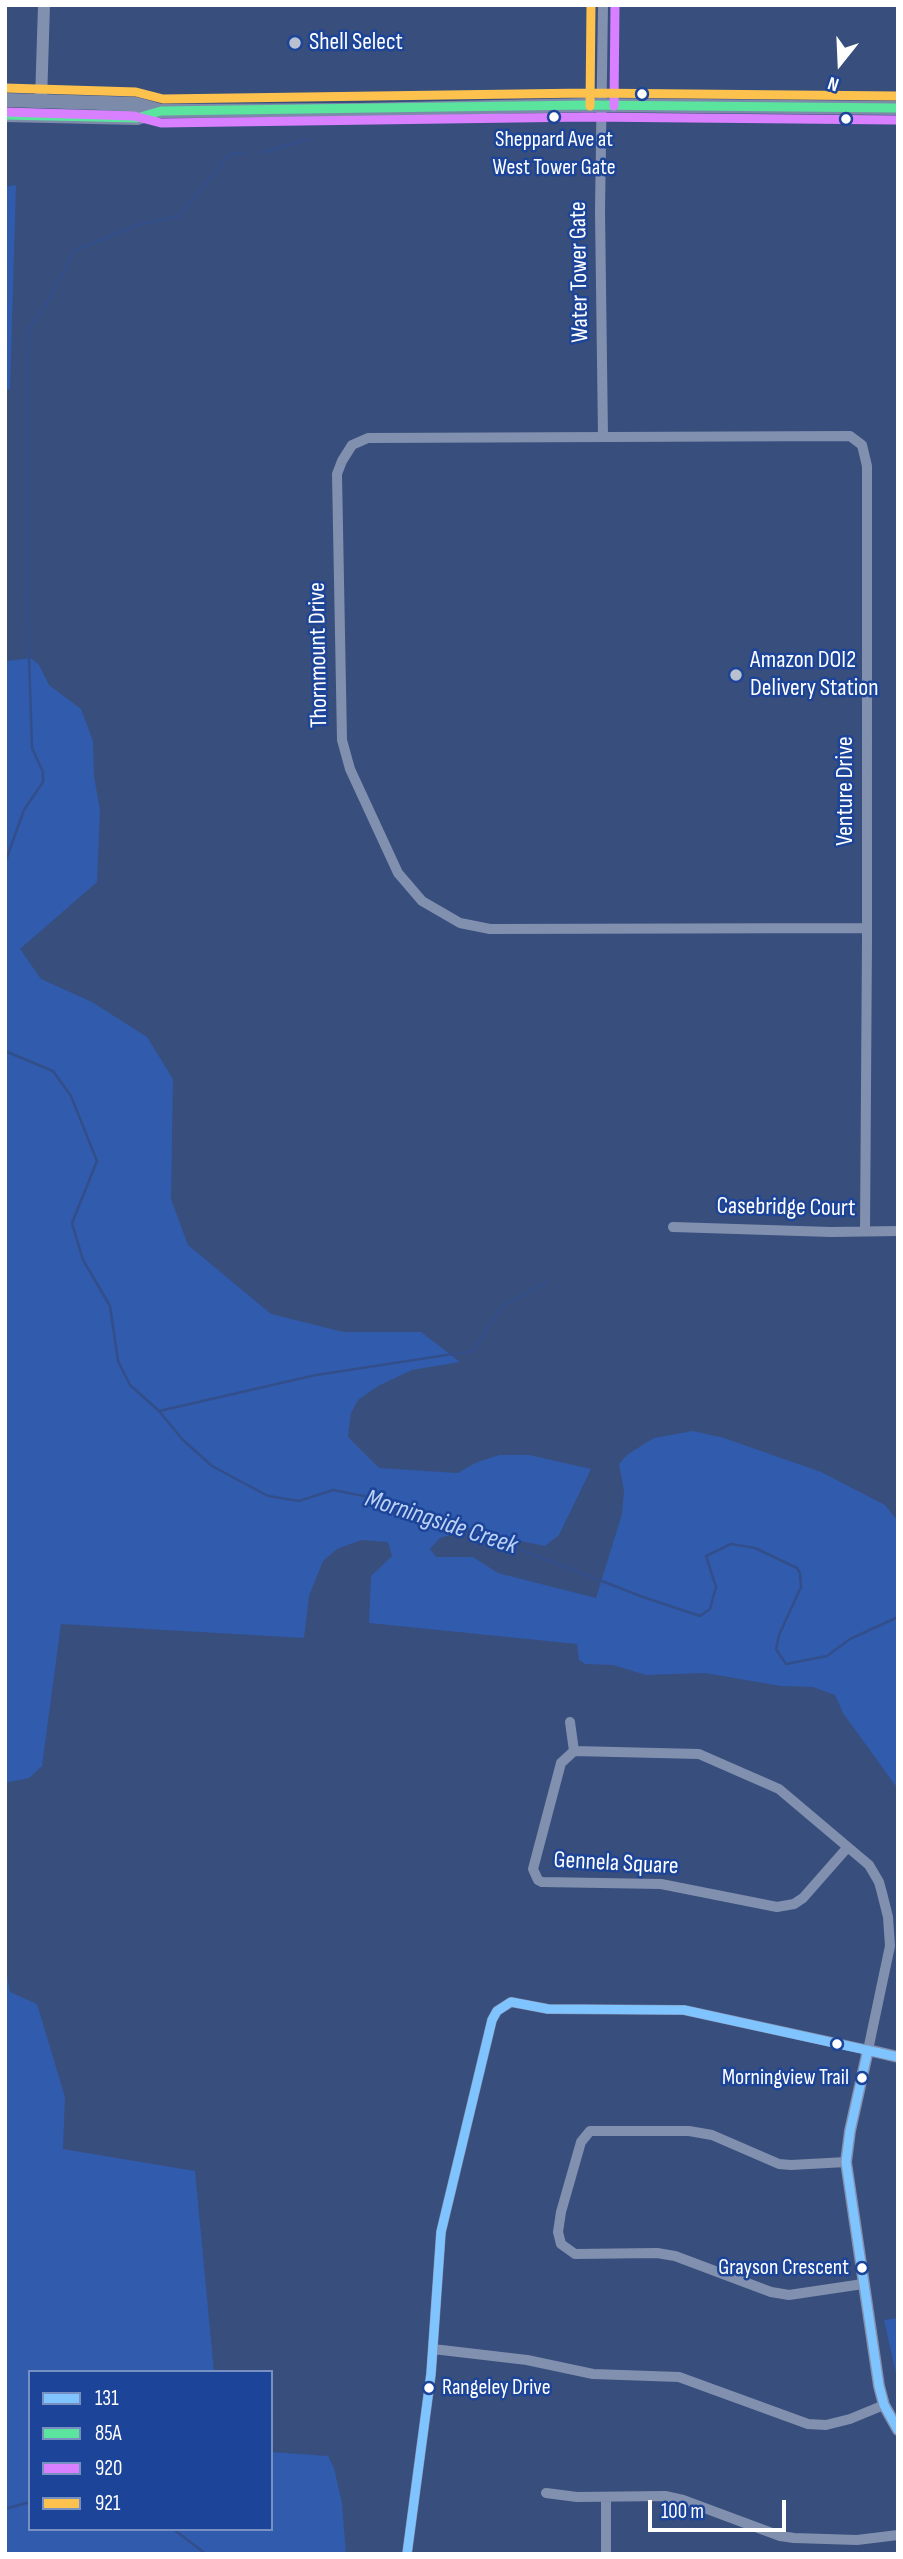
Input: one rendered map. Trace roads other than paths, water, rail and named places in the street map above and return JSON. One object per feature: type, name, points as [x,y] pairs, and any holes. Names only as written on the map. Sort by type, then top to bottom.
[{"type":"main road","points":[[5,100],[42,108]]},
{"type":"main road","points":[[5,115],[42,108],[136,104],[161,111],[602,106],[898,108]]},
{"type":"street","points":[[42,108],[44,5]]},
{"type":"street","name":"Water Tower Gate","points":[[603,5],[600,211],[603,437]]},
{"type":"street","name":"Venture Drive","points":[[603,437],[850,436],[862,445],[867,466],[866,1231]]},
{"type":"street","name":"Thornmount Drive","points":[[603,437],[368,438],[352,446],[342,461],[337,474],[342,740],[350,769],[398,873],[422,901],[443,915],[460,923],[490,929],[867,928]]},
{"type":"street","name":"Casebridge Court","points":[[673,1227],[898,1231]]},
{"type":"street","points":[[570,1722],[574,1751],[699,1754],[718,1760],[779,1789],[869,1866],[879,1882],[890,1932],[890,1946],[850,2131],[846,2162],[884,2405],[898,2430]]},
{"type":"street","name":"Gennela Square","points":[[574,1751],[561,1763],[533,1869],[538,1880],[542,1882],[661,1884],[777,1907],[803,1898],[848,1848]]},
{"type":"street","points":[[407,2554],[433,2348],[441,2232],[492,2020],[501,2007],[511,2002],[548,2009],[684,2010],[898,2057]]},
{"type":"street","points":[[846,2162],[779,2164],[712,2135],[689,2131],[590,2131],[581,2142],[558,2232],[561,2244],[575,2254],[657,2253],[675,2256],[771,2292],[789,2295],[863,2284]]},
{"type":"street","points":[[433,2348],[527,2360],[593,2374],[679,2377],[808,2424],[826,2425],[850,2419],[884,2405]]},
{"type":"street","points":[[546,2493],[606,2498],[665,2496],[683,2500],[780,2536],[794,2538],[857,2540],[898,2535]]},
{"type":"street","points":[[606,2498],[606,2554]]},
{"type":"waterway","points":[[260,153],[306,140]]},
{"type":"waterway","points":[[6,860],[24,810],[43,782],[43,772],[32,748],[27,598],[28,330],[48,301],[74,251],[137,225],[179,216],[230,154],[244,153]]},
{"type":"waterway","name":"Morningside Creek","points":[[5,1051],[53,1071],[71,1096],[97,1161],[72,1223],[83,1260],[110,1306],[118,1361],[130,1385],[212,1466],[268,1496],[299,1501],[333,1490],[400,1503],[643,1597],[700,1616],[710,1609],[716,1587],[706,1556],[731,1544],[755,1548],[797,1568],[800,1573],[801,1587],[779,1635],[776,1649],[786,1664],[827,1656],[850,1639],[898,1617]]},
{"type":"waterway","points":[[159,1411],[316,1375],[473,1351],[501,1307],[547,1282]]},
{"type":"waterway","points":[[5,2509],[28,2503]]},
{"type":"waterway","points":[[176,2531],[206,2554]]},
{"type":"place","name":"Shell Select","points":[[295,43]]},
{"type":"place","name":"Sheppard Ave at West Tower Gate","points":[[554,117]]},
{"type":"place","name":"Amazon DOI2 Delivery Station","points":[[736,675]]},
{"type":"place","name":"Morningview Trail","points":[[862,2078]]},
{"type":"place","name":"Grayson Crescent","points":[[862,2268]]},
{"type":"place","name":"Rangeley Drive","points":[[429,2388]]}]
